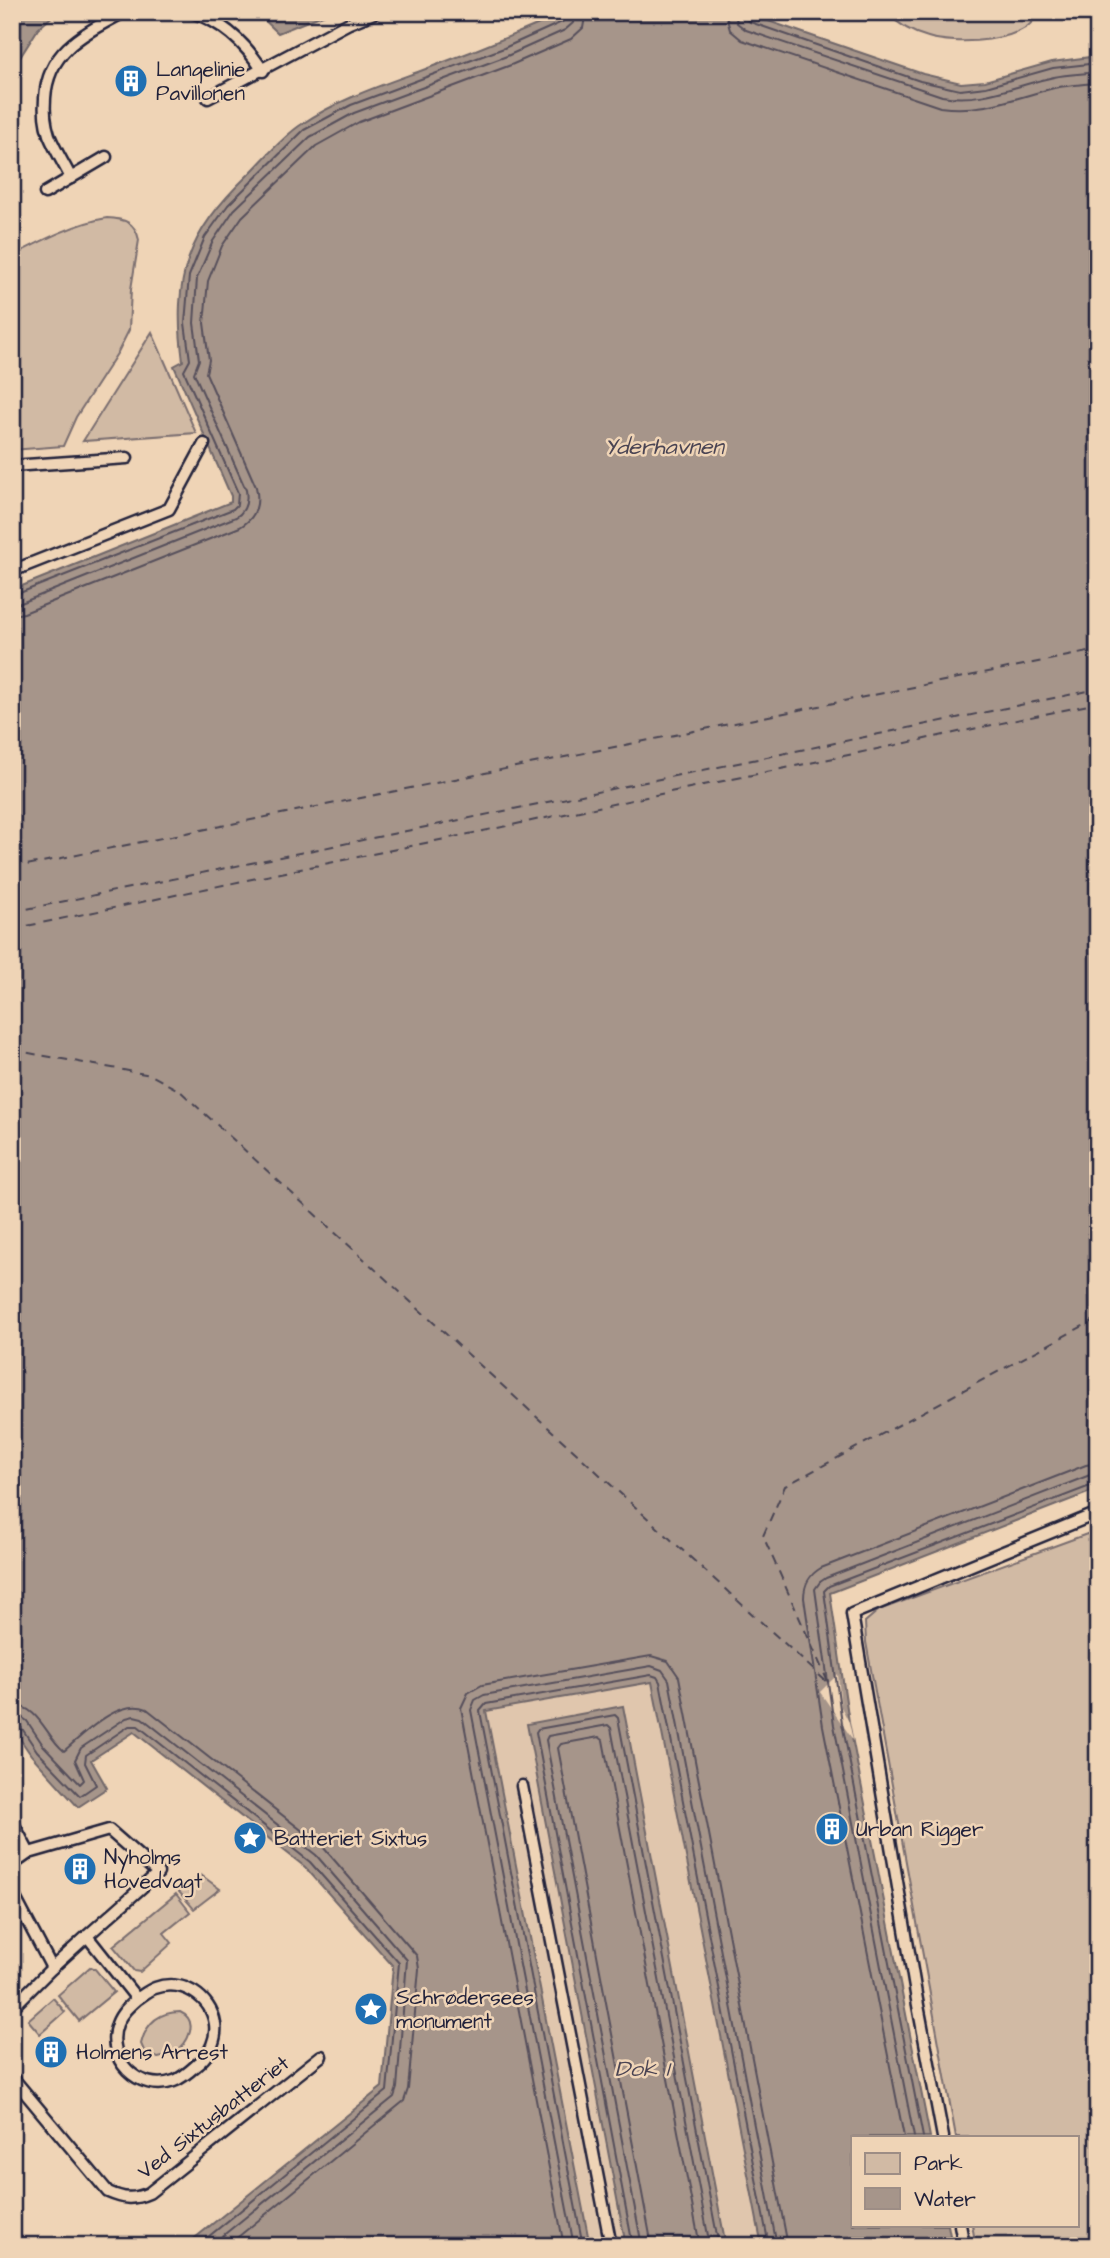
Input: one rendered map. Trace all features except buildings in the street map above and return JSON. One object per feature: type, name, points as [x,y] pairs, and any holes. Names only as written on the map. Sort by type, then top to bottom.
[{"type":"lane","points":[[71,178],[50,135],[44,112],[49,72],[61,54],[80,38],[124,12]]},
{"type":"lane","points":[[192,12],[225,28],[250,50],[263,71]]},
{"type":"lane","points":[[208,98],[349,23],[376,12]]},
{"type":"lane","points":[[45,193],[106,157]]},
{"type":"lane","points":[[12,571],[169,509],[204,444]]},
{"type":"lane","points":[[12,466],[127,458]]},
{"type":"lane","points":[[943,2136],[917,2000],[852,1614],[1098,1513]]},
{"type":"lane","points":[[522,1786],[611,2246]]},
{"type":"lane","points":[[12,1821],[29,1853]]},
{"type":"lane","points":[[12,1866],[29,1853],[109,1830],[158,1873],[52,1968],[12,2008]]},
{"type":"lane","points":[[12,1892],[52,1968]]},
{"type":"lane","points":[[87,1936],[137,1999]]},
{"type":"lane","points":[[176,1985],[194,1992],[210,2008],[215,2025],[207,2056],[177,2080],[166,2084],[147,2083],[128,2072],[119,2060],[115,2047],[117,2024],[123,2013],[137,1999],[154,1988],[176,1985]]},
{"type":"lane","name":"Ved Sixtusbatteriet","points":[[12,2077],[108,2192],[124,2199],[136,2199],[149,2193],[321,2056]]},
{"type":"lane","points":[[960,2226],[964,2246]]},
{"type":"shaded area","points":[[653,1682],[762,2246],[590,2246],[486,1711]]},
{"type":"green space","points":[[886,12],[1038,12],[1031,23],[1020,31],[989,40],[954,41],[922,35],[906,28]]},
{"type":"green space","points":[[107,218],[128,222],[135,229],[139,240],[131,289],[129,330],[76,417],[63,446],[12,450],[12,256],[71,228]]},
{"type":"green space","points":[[152,332],[196,433],[83,441]]},
{"type":"green space","points":[[1098,1530],[1098,2246],[976,2246],[972,2226],[1078,2226],[1078,2136],[956,2136],[866,1642],[865,1622],[879,1610]]},
{"type":"green space","points":[[201,1875],[220,1889],[194,1909],[179,1892]]},
{"type":"green space","points":[[176,1894],[190,1912],[164,1933],[172,1943],[140,1972],[134,1971],[113,1946]]},
{"type":"green space","points":[[90,1967],[95,1969],[114,1992],[79,2021],[58,1995]]},
{"type":"green space","points":[[53,1998],[65,2012],[40,2034],[28,2020]]},
{"type":"green space","points":[[180,2012],[186,2016],[191,2027],[184,2044],[164,2057],[158,2058],[145,2053],[141,2044],[146,2030],[154,2020],[166,2014]]},
{"type":"water","points":[[12,12],[57,12],[38,29],[12,70]]},
{"type":"water","points":[[256,12],[330,12],[278,33]]},
{"type":"water","name":"Yderhavnen","points":[[567,12],[742,12],[923,74],[961,83],[985,81],[1052,62],[1098,56],[1098,1489],[830,1593],[849,1722],[930,2136],[851,2136],[851,2226],[948,2226],[952,2246],[762,2246],[652,1682],[486,1711],[590,2246],[185,2246],[382,2087],[393,1966],[305,1867],[134,1732],[91,1760],[107,1788],[78,1807],[31,1755],[12,1727],[12,590],[231,502],[231,496],[174,366],[183,361],[180,305],[188,259],[198,238],[227,196],[302,124],[361,93]]},
{"type":"water","name":"Dok 1","points":[[623,1706],[726,2246],[626,2246],[527,1724]]},
{"type":"pier","points":[[838,1674],[841,1707],[849,1722],[853,1740],[820,1692]]},
{"type":"ferry route","points":[[12,868],[1098,650]]},
{"type":"ferry route","points":[[12,912],[1098,689]]},
{"type":"ferry route","points":[[12,929],[1098,703]]},
{"type":"ferry route","points":[[12,1050],[151,1075],[180,1091],[829,1684]]},
{"type":"ferry route","points":[[828,1682],[763,1536],[785,1486],[1098,1318]]},
{"type":"place","name":"Langelinie Pavillonen","points":[[131,81]]},
{"type":"place","name":"Urban Rigger","points":[[832,1829]]},
{"type":"place","name":"Batteriet Sixtus","points":[[250,1838]]},
{"type":"place","name":"Nyholms Hovedvagt","points":[[80,1869]]},
{"type":"place","name":"Schrødersees monument","points":[[371,2009]]},
{"type":"place","name":"Holmens Arrest","points":[[51,2052]]}]
